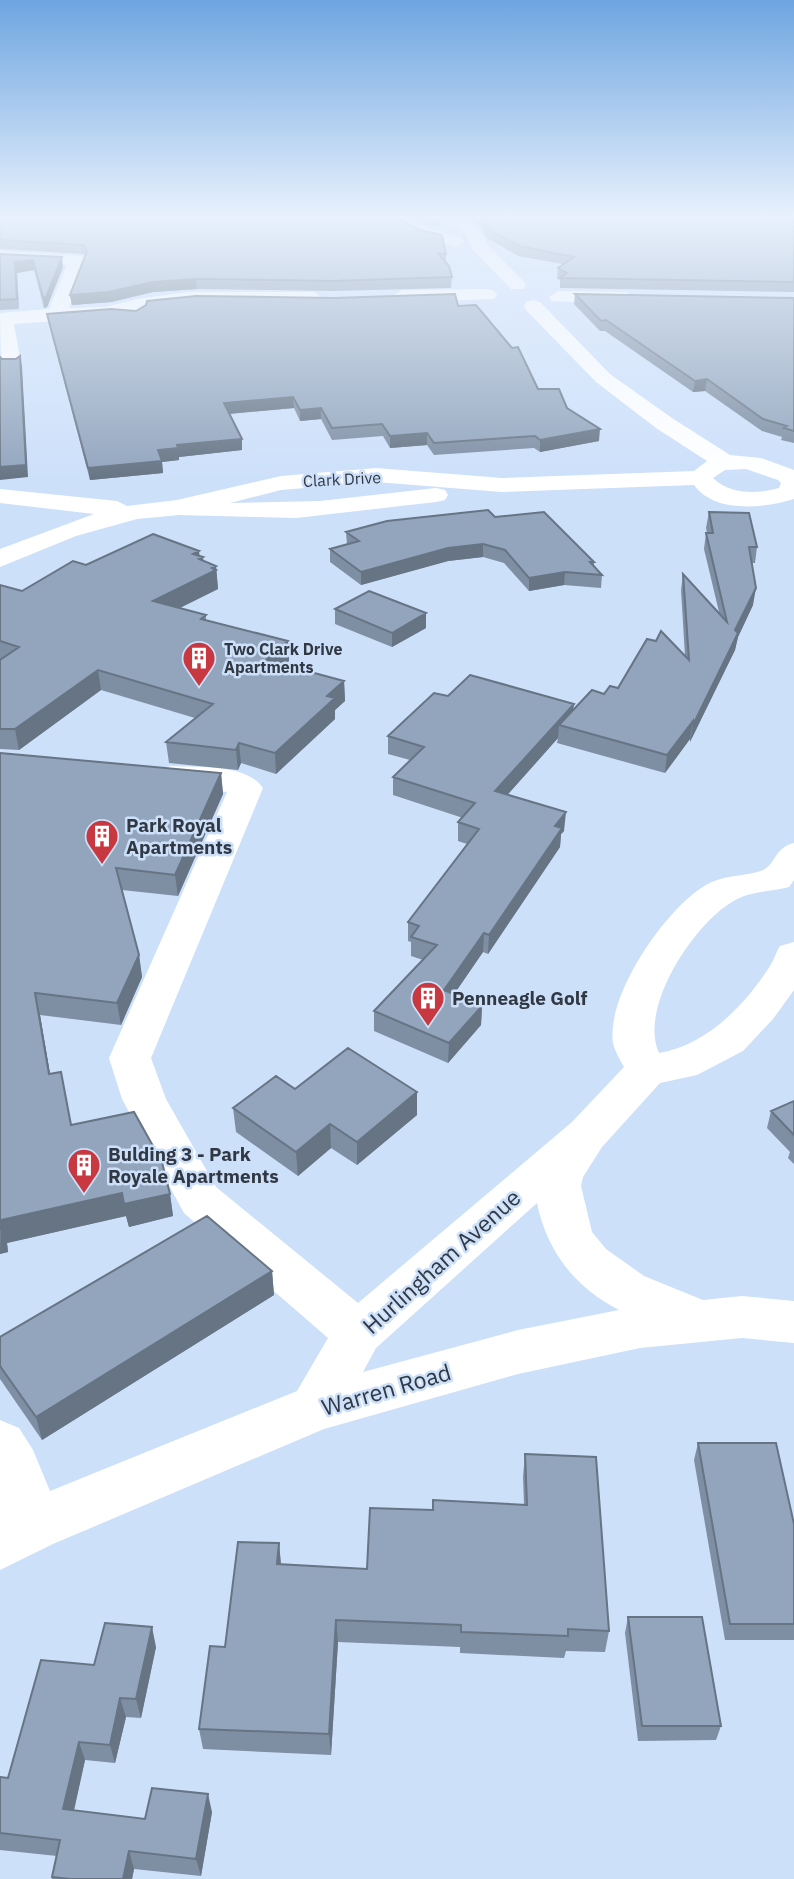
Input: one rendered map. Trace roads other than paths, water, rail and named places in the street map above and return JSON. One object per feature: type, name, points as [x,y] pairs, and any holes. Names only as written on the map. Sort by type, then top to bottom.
[{"type":"street","points":[[57,314],[60,306]]},
{"type":"street","points":[[11,364],[2,319],[112,311],[185,312],[243,306]]},
{"type":"street","points":[[551,306],[603,378],[664,424],[726,463],[769,466],[781,470],[794,482],[789,493],[776,507],[722,495],[703,484],[701,478]]},
{"type":"street","name":"Clark Drive","points":[[0,559],[35,542],[136,511],[184,506],[250,511],[373,505],[502,485],[701,478],[707,468],[726,463]]},
{"type":"street","name":"Clark Drive","points":[[0,496],[136,511]]},
{"type":"street","points":[[136,773],[232,781],[246,788],[130,1059],[144,1099],[200,1200],[358,1333]]},
{"type":"street","points":[[788,877],[737,885],[715,896],[674,936],[650,975],[634,1023],[634,1042],[647,1070],[682,1064],[728,1041],[760,1009],[791,966],[794,955]]},
{"type":"street","name":"Hurlingham Avenue","points":[[316,1408],[358,1333],[588,1134],[647,1070]]},
{"type":"street","name":"Hurlingham Avenue","points":[[588,1134],[558,1181],[562,1217],[578,1251],[625,1291],[651,1305],[705,1320]]},
{"type":"street","name":"Warren Road","points":[[16,1534],[316,1408],[518,1352],[640,1327],[742,1317],[794,1322]]},
{"type":"street","points":[[0,1445],[14,1468],[16,1534]]},
{"type":"place","name":"Two Clark Drive Apartments","points":[[199,688]]},
{"type":"place","name":"Park Royal Apartments","points":[[102,866]]},
{"type":"place","name":"Penneagle Golf","points":[[428,1028]]},
{"type":"place","name":"Bulding 3 - Park Royale Apartments","points":[[84,1195]]}]
